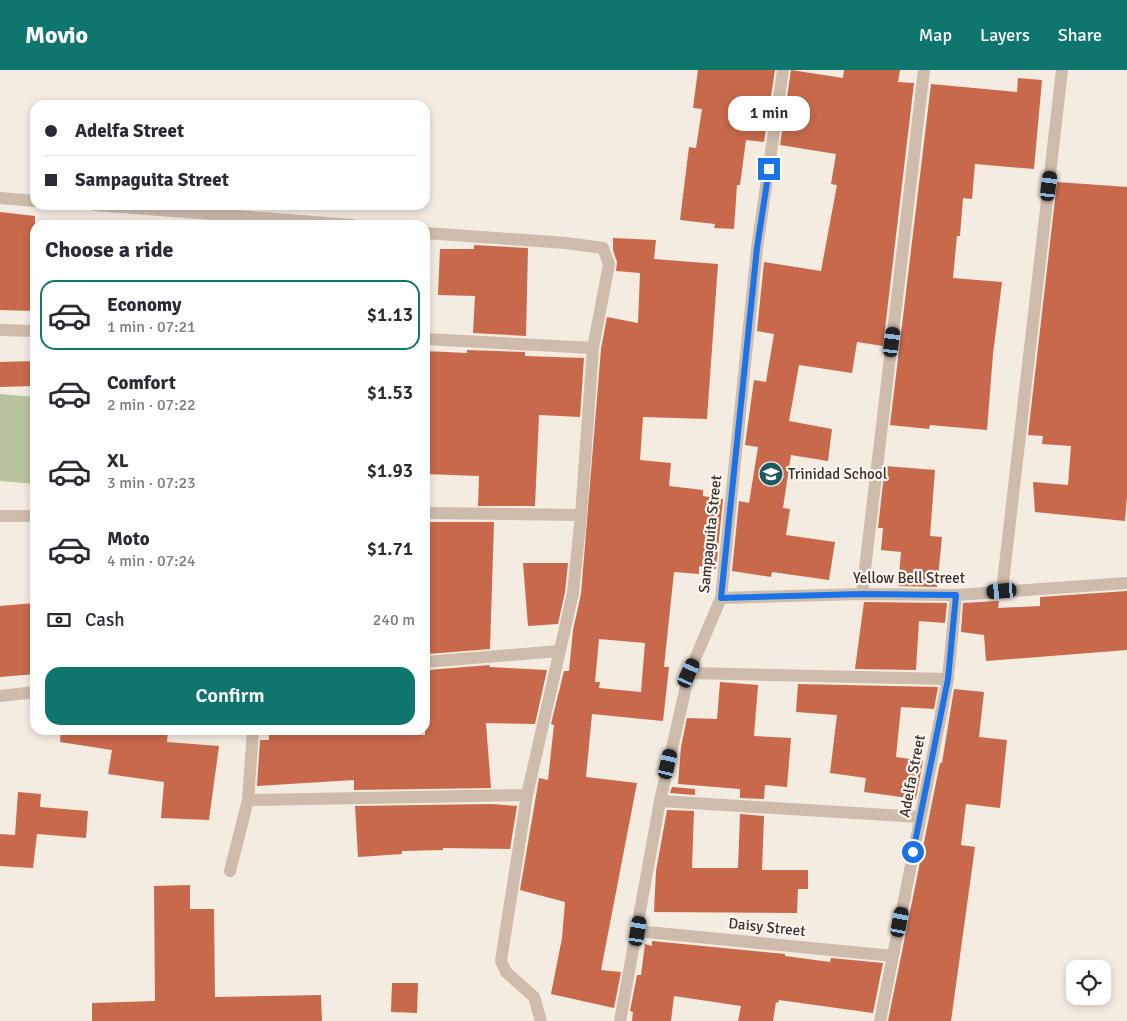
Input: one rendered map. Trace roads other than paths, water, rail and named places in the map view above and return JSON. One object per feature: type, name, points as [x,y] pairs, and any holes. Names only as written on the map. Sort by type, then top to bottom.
[{"type":"street","name":"Sampaguita Street","points":[[620,1021],[638,931],[660,800],[689,673],[721,598],[757,248],[783,70]]},
{"type":"street","points":[[862,594],[924,70]]},
{"type":"street","points":[[1002,591],[1062,70]]},
{"type":"street","points":[[0,198],[30,201]]},
{"type":"street","points":[[159,210],[288,220]]},
{"type":"street","points":[[430,233],[566,242],[603,248],[609,264],[593,348],[581,515],[573,593],[527,795],[501,961],[506,972],[534,997],[541,1021]]},
{"type":"street","points":[[0,330],[30,330]]},
{"type":"street","points":[[430,339],[593,348]]},
{"type":"street","points":[[430,513],[581,515]]},
{"type":"street","points":[[0,516],[30,516]]},
{"type":"street","name":"Yellow Bell Street","points":[[721,598],[862,594],[956,595],[1127,583]]},
{"type":"street","name":"Adelfa Street","points":[[880,1021],[948,679],[956,595]]},
{"type":"street","points":[[430,662],[559,651]]},
{"type":"street","points":[[689,673],[948,679]]},
{"type":"street","points":[[0,696],[30,693]]},
{"type":"street","points":[[230,871],[248,800],[253,735]]},
{"type":"street","points":[[248,800],[527,795]]},
{"type":"street","points":[[660,800],[920,817]]},
{"type":"street","name":"Daisy Street","points":[[638,931],[893,956]]},
{"type":"place","name":"Trinidad School","points":[[771,474]]}]
